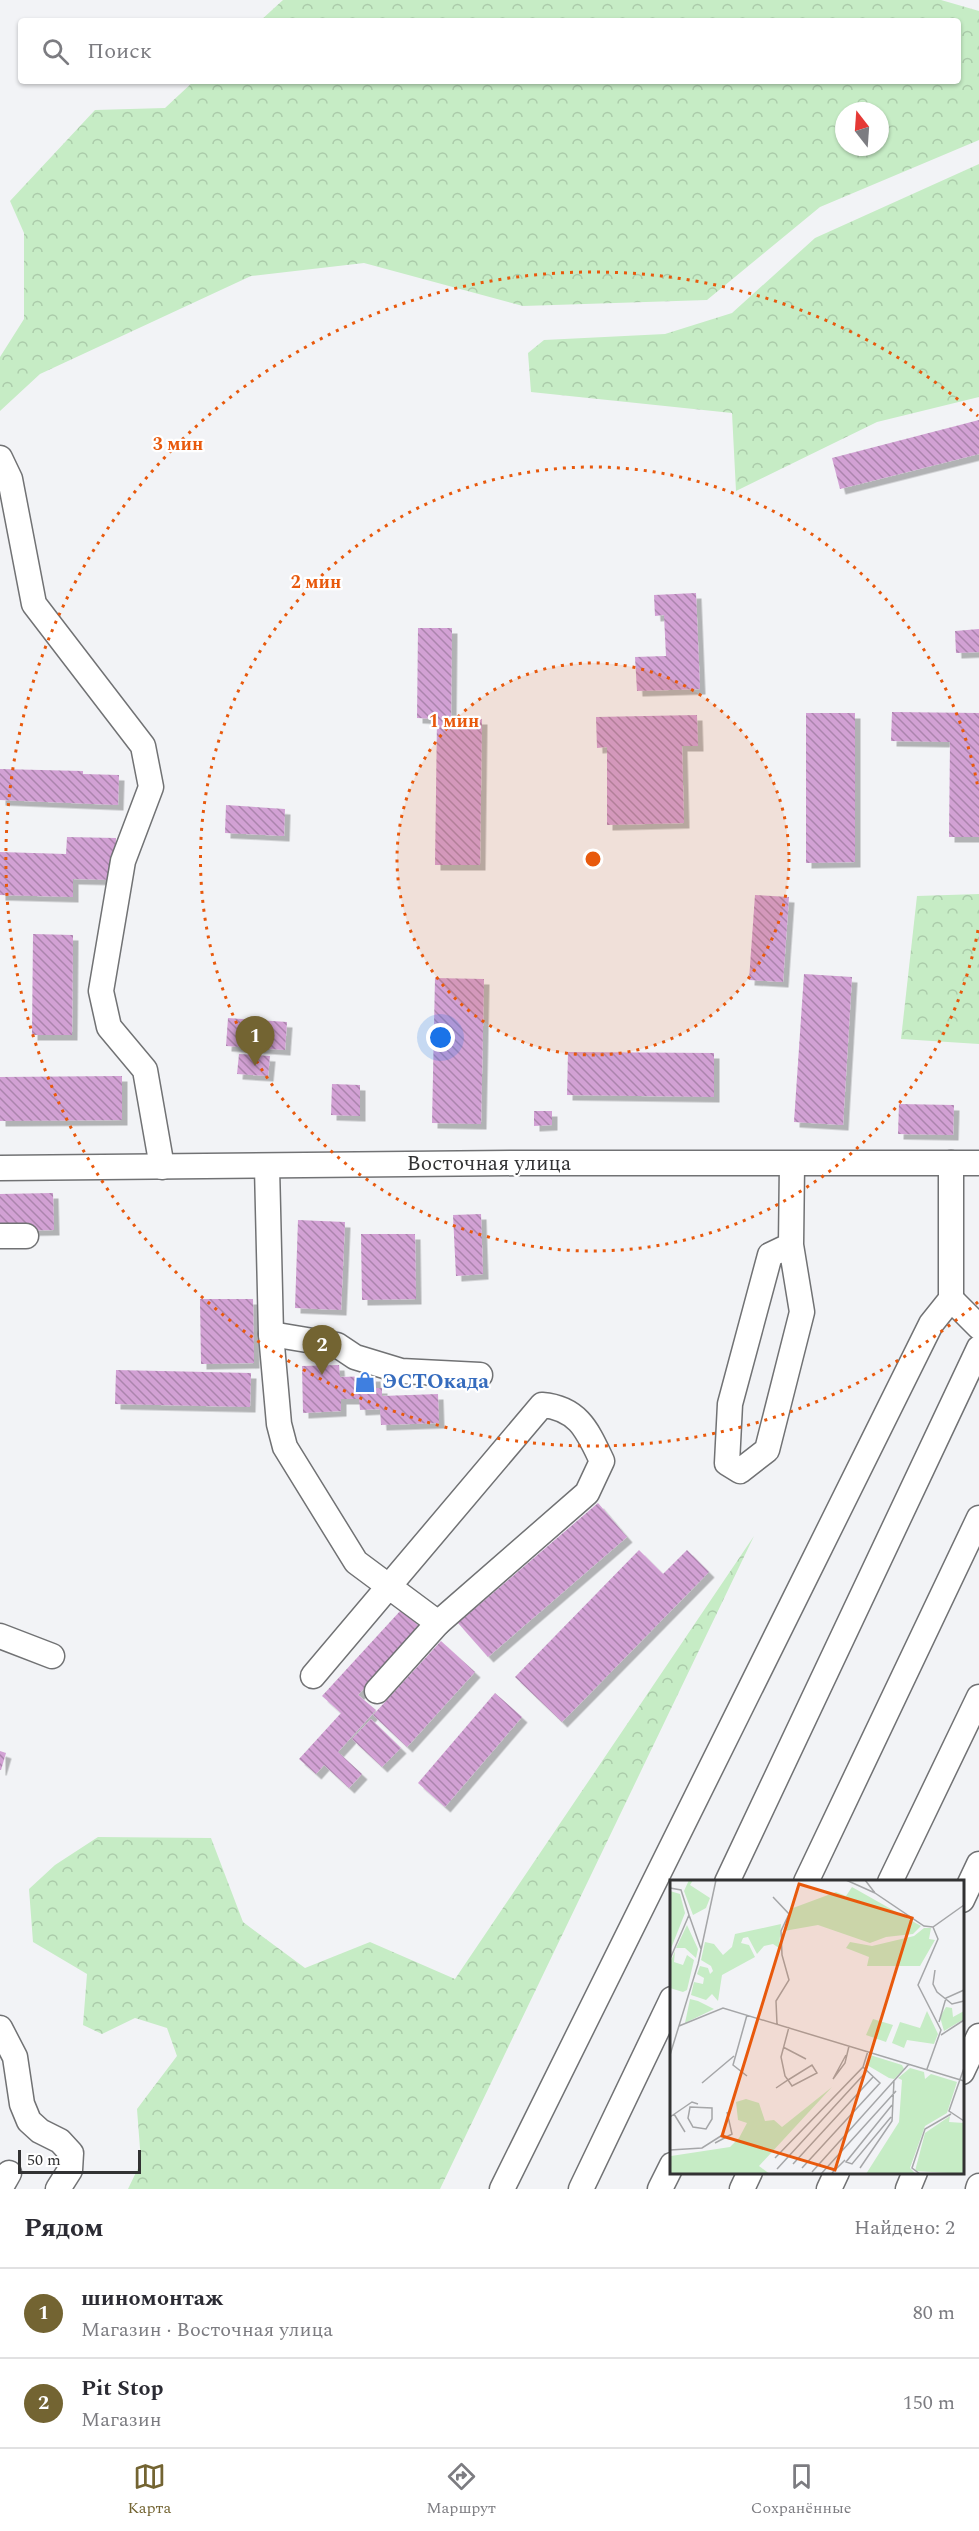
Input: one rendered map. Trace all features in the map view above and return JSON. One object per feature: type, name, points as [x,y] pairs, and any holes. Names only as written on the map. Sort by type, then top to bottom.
[{"type":"street","points":[[0,458],[10,478],[34,604],[143,746],[152,787],[123,861],[101,991],[109,1027],[145,1071],[162,1167]]},
{"type":"street","name":"Восточная улица","points":[[0,1168],[267,1167],[521,1162],[979,1163]]},
{"type":"street","points":[[502,2189],[932,1324],[951,1299],[951,1163]]},
{"type":"street","points":[[791,1245],[770,1255],[730,1404],[727,1463],[740,1471],[767,1450],[802,1312],[791,1245],[792,1164]]},
{"type":"street","points":[[267,1167],[271,1334],[279,1424],[285,1446],[357,1562],[438,1623]]},
{"type":"street","points":[[0,1236],[26,1236]]},
{"type":"street","points":[[951,1299],[979,1327]]},
{"type":"street","points":[[271,1334],[337,1345],[355,1357],[401,1371],[480,1375]]},
{"type":"street","points":[[727,1880],[979,1348]]},
{"type":"street","points":[[313,1676],[542,1405],[557,1406],[583,1424],[602,1461],[587,1493],[438,1623],[377,1691]]},
{"type":"street","points":[[806,1880],[979,1518]]},
{"type":"street","points":[[0,1636],[52,1656]]},
{"type":"street","points":[[890,1880],[979,1697]]},
{"type":"street","points":[[964,1898],[979,1864]]},
{"type":"street","points":[[581,2189],[670,2002]]},
{"type":"street","points":[[0,2028],[9,2041],[15,2057],[22,2103],[29,2121],[40,2131],[60,2141],[71,2153],[70,2170],[58,2189]]},
{"type":"street","points":[[964,2070],[979,2037]]},
{"type":"street","points":[[660,2189],[670,2169]]},
{"type":"street","points":[[742,2189],[749,2174]]},
{"type":"street","points":[[830,2189],[836,2174]]},
{"type":"street","points":[[908,2189],[914,2174]]},
{"type":"green space","points":[[283,0],[941,0],[979,11],[979,140],[820,207],[707,300],[523,306],[364,263],[251,276],[40,374],[0,411],[0,357],[24,319],[24,233],[10,201],[95,110],[165,108],[191,84],[961,84],[961,18],[263,18]]},
{"type":"green space","points":[[979,164],[979,397],[877,422],[736,491],[732,413],[531,392],[528,353],[544,340],[665,334],[732,313],[815,238]]},
{"type":"green space","points":[[979,894],[979,1044],[901,1039],[917,896]]},
{"type":"green space","points":[[754,1536],[440,2189],[128,2189],[141,2162],[137,2109],[177,2056],[167,2028],[135,2018],[102,2034],[83,2025],[87,1974],[33,1942],[29,1889],[55,1865],[98,1837],[211,1838],[243,1922],[305,1968],[370,1942],[455,1979]]},
{"type":"building","points":[[979,420],[979,454],[840,489],[832,458]]},
{"type":"building","points":[[696,593],[700,689],[637,691],[635,657],[666,656],[664,615],[655,616],[654,595]]},
{"type":"building","points":[[418,628],[452,628],[451,719],[482,719],[480,865],[435,865],[437,719],[417,718]]},
{"type":"building","points":[[979,629],[979,652],[956,653],[955,631]]},
{"type":"building","points":[[892,712],[979,713],[979,837],[949,837],[950,742],[891,741]]},
{"type":"building","points":[[806,713],[855,713],[855,862],[806,863]]},
{"type":"building","points":[[697,715],[698,746],[682,746],[684,823],[607,825],[607,747],[597,748],[596,717]]},
{"type":"building","points":[[0,769],[83,771],[83,774],[119,775],[118,805],[0,800]]},
{"type":"building","points":[[226,805],[285,809],[284,836],[225,833]]},
{"type":"building","points":[[67,837],[116,838],[115,880],[73,879],[73,897],[0,895],[0,852],[66,854]]},
{"type":"building","points":[[755,895],[789,897],[783,982],[749,980]]},
{"type":"building","points":[[33,934],[73,935],[72,1035],[32,1035]]},
{"type":"building","points":[[804,974],[852,977],[843,1125],[794,1122]]},
{"type":"building","points":[[435,978],[484,979],[481,1124],[432,1123]]},
{"type":"building","points":[[228,1018],[287,1022],[285,1050],[226,1046]]},
{"type":"building","points":[[568,1052],[714,1053],[714,1097],[567,1095]]},
{"type":"building","points":[[239,1054],[270,1056],[268,1076],[237,1074]]},
{"type":"building","points":[[122,1076],[122,1120],[0,1121],[0,1077]]},
{"type":"building","points":[[332,1084],[360,1085],[360,1116],[331,1115]]},
{"type":"building","points":[[899,1104],[954,1105],[953,1135],[898,1134]]},
{"type":"building","points":[[534,1111],[552,1111],[552,1125],[534,1126]]},
{"type":"building","points":[[53,1193],[54,1230],[0,1231],[0,1194]]},
{"type":"building","points":[[481,1214],[483,1274],[456,1276],[453,1215]]},
{"type":"building","points":[[298,1220],[345,1222],[341,1310],[295,1308]]},
{"type":"building","points":[[361,1234],[415,1234],[416,1299],[362,1300]]},
{"type":"building","points":[[200,1299],[253,1299],[254,1363],[201,1364]]},
{"type":"building","points":[[339,1365],[340,1377],[375,1376],[376,1388],[382,1388],[382,1396],[438,1394],[439,1423],[381,1425],[380,1409],[360,1410],[359,1399],[341,1399],[341,1411],[303,1413],[302,1366]]},
{"type":"building","points":[[116,1370],[251,1373],[250,1407],[115,1404]]},
{"type":"building","points":[[598,1503],[627,1537],[488,1657],[458,1623]]},
{"type":"building","points":[[639,1550],[663,1574],[687,1550],[709,1572],[562,1722],[515,1677]]},
{"type":"building","points":[[401,1610],[420,1627],[358,1695],[376,1710],[338,1752],[362,1774],[349,1788],[324,1765],[316,1774],[299,1759],[341,1713],[322,1696]]},
{"type":"building","points":[[441,1641],[475,1672],[407,1747],[373,1715]]},
{"type":"building","points":[[495,1693],[522,1717],[445,1807],[418,1783]]},
{"type":"building","points":[[371,1719],[401,1748],[382,1767],[352,1739]]},
{"type":"building","points":[[0,1751],[6,1753],[1,1770],[0,1770]]},
{"type":"place","name":"шиномонтаж","points":[[255,1066]]},
{"type":"place","name":"Pit Stop","points":[[322,1375]]},
{"type":"place","name":"ЭСТОкада","points":[[365,1382]]}]
